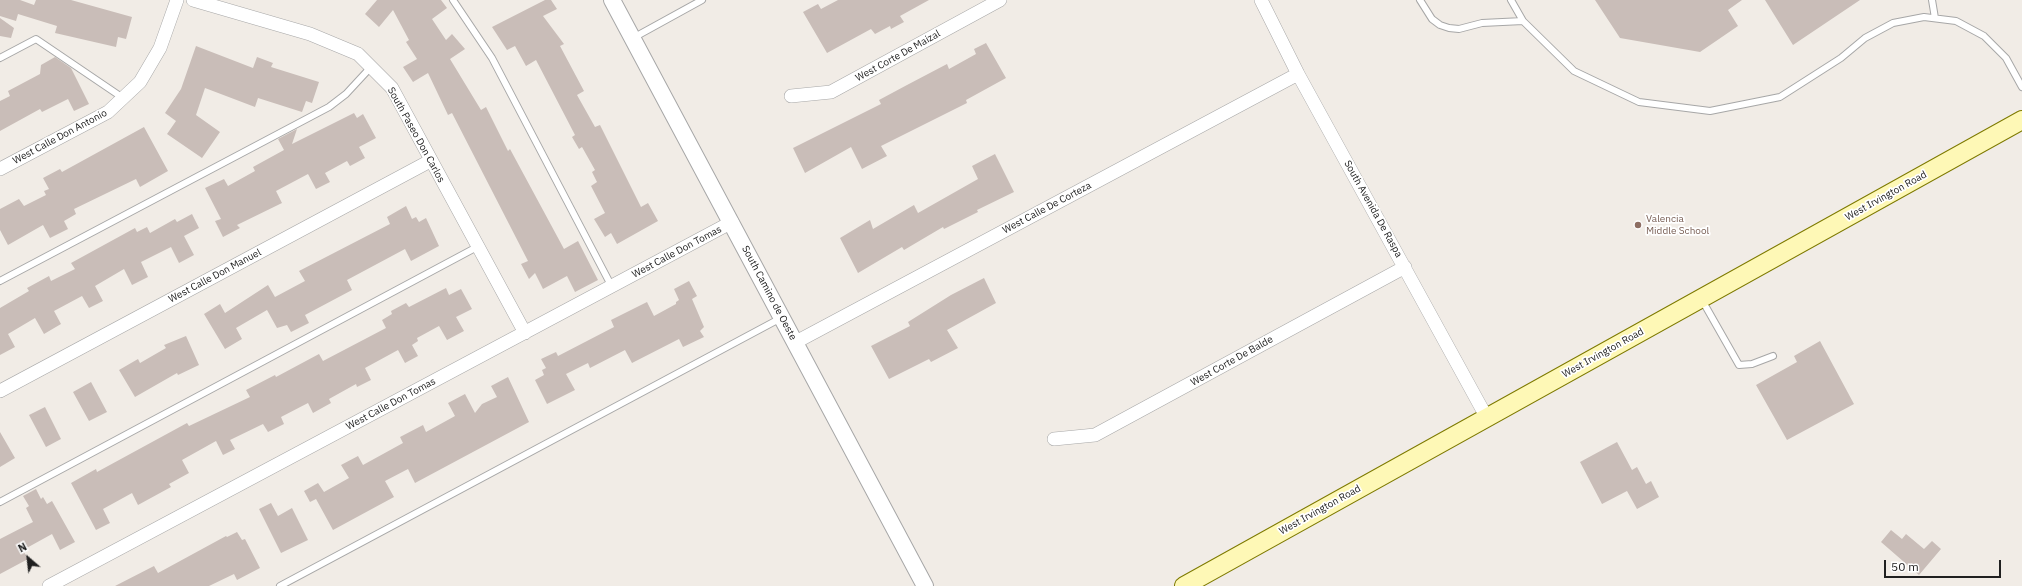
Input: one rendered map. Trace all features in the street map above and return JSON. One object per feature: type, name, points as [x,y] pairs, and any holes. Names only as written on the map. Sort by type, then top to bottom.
[{"type":"main road","name":"West Irvington Road","points":[[1195,582],[2022,120]]},
{"type":"street","name":"West Calle Don Antonio","points":[[0,169],[108,112],[140,82],[160,48],[177,0]]},
{"type":"street","name":"South Paseo Don Carlos","points":[[193,0],[310,34],[358,54],[392,88],[525,333]]},
{"type":"street","name":"South Camino de Oeste","points":[[612,0],[732,222],[925,586]]},
{"type":"street","name":"West Corte De Maizal","points":[[791,96],[831,92],[1000,0]]},
{"type":"street","name":"South Avenida De Raspa","points":[[1261,0],[1298,74],[1487,418]]},
{"type":"street","name":"West Calle De Corteza","points":[[796,342],[1298,74]]},
{"type":"street","name":"West Calle Don Manuel","points":[[0,391],[430,160]]},
{"type":"street","name":"West Calle Don Tomas","points":[[49,586],[732,222]]},
{"type":"street","name":"West Corte De Balde","points":[[1054,439],[1095,435],[1405,267]]},
{"type":"lane","points":[[453,0],[492,58],[612,287]]},
{"type":"lane","points":[[633,38],[702,0]]},
{"type":"lane","points":[[1420,0],[1432,19],[1440,25],[1449,28],[1459,29],[1482,23],[1523,21]]},
{"type":"lane","points":[[1511,0],[1523,21],[1574,70],[1638,102],[1710,111],[1780,97],[1841,58],[1865,38],[1893,23],[1924,17],[1956,22],[1984,36],[2006,58],[2022,87]]},
{"type":"lane","points":[[1932,0],[1935,18]]},
{"type":"lane","points":[[0,58],[36,39],[123,98]]},
{"type":"lane","points":[[0,281],[329,107],[346,94],[371,67]]},
{"type":"lane","points":[[0,502],[477,247]]},
{"type":"lane","points":[[1701,298],[1739,365],[1752,364],[1773,356]]},
{"type":"lane","points":[[280,586],[782,317]]},
{"type":"building","points":[[0,0],[20,0],[34,5],[36,0],[71,0],[132,17],[126,39],[118,37],[116,47],[55,33],[57,26],[18,14],[16,21],[0,16]]},
{"type":"building","points":[[377,0],[441,0],[447,8],[432,19],[446,40],[452,34],[465,49],[450,59],[481,110],[486,107],[508,151],[510,149],[564,249],[578,241],[598,280],[575,292],[567,276],[543,289],[535,273],[529,279],[521,264],[528,261],[452,113],[448,115],[428,73],[413,82],[403,67],[417,59],[406,42],[409,40],[393,10],[379,27],[365,14]]},
{"type":"building","points":[[545,0],[551,0],[557,9],[543,16],[564,44],[560,46],[584,91],[577,95],[595,127],[600,125],[641,207],[648,203],[658,221],[617,244],[611,233],[605,237],[594,219],[605,213],[591,186],[597,182],[592,172],[595,170],[582,147],[579,149],[572,137],[575,135],[536,60],[526,66],[515,46],[507,50],[492,27]]},
{"type":"building","points":[[838,0],[929,0],[900,16],[904,22],[891,29],[890,26],[875,34],[871,29],[827,53],[803,12],[818,4],[821,9]]},
{"type":"building","points":[[1595,0],[1742,0],[1728,10],[1738,26],[1700,52],[1620,38]]},
{"type":"building","points":[[1765,0],[1860,0],[1793,45]]},
{"type":"building","points":[[0,18],[14,28],[11,38],[0,36]]},
{"type":"building","points":[[986,43],[1006,78],[966,100],[967,103],[881,146],[887,156],[862,169],[851,147],[805,173],[793,148],[881,104],[879,100],[947,64],[949,69],[976,54],[974,49]]},
{"type":"building","points":[[196,46],[253,68],[257,57],[273,63],[271,67],[319,82],[312,103],[306,101],[302,112],[258,98],[255,107],[205,88],[196,115],[220,132],[202,158],[167,134],[176,121],[165,113],[181,89]]},
{"type":"building","points":[[55,57],[71,68],[89,104],[74,111],[68,99],[42,112],[40,109],[0,131],[0,101],[10,96],[8,91],[40,74],[41,65]]},
{"type":"building","points":[[354,113],[357,118],[363,114],[376,138],[359,147],[365,158],[350,166],[347,161],[325,173],[330,182],[316,189],[308,174],[276,191],[282,203],[237,225],[240,228],[223,237],[215,221],[221,219],[205,188],[224,179],[228,186],[255,171],[253,167],[284,150],[278,139],[297,129],[292,144]]},
{"type":"building","points":[[144,127],[168,171],[140,187],[136,179],[74,209],[76,214],[64,221],[68,229],[50,238],[43,225],[8,245],[0,230],[0,209],[19,199],[24,206],[46,195],[44,191],[49,189],[43,178],[60,169],[62,172]]},
{"type":"building","points":[[995,154],[1014,192],[977,210],[978,212],[944,229],[943,227],[904,250],[902,247],[858,273],[840,238],[870,220],[873,229],[914,205],[918,213],[978,179],[972,166]]},
{"type":"building","points":[[406,206],[412,219],[416,217],[419,222],[426,218],[439,246],[411,261],[405,249],[347,280],[352,290],[305,315],[309,323],[291,332],[287,325],[277,328],[267,310],[236,328],[242,339],[225,349],[204,314],[220,304],[225,313],[268,285],[275,297],[305,281],[299,271],[390,224],[387,217]]},
{"type":"building","points":[[192,214],[199,228],[184,236],[194,255],[179,263],[171,247],[141,262],[148,277],[132,285],[124,269],[95,286],[103,301],[89,308],[82,296],[54,311],[61,324],[44,334],[35,318],[8,334],[15,347],[0,355],[0,308],[29,291],[27,288],[49,276],[51,281],[75,269],[71,263],[135,228],[137,232],[147,227],[150,233],[175,219],[177,222]]},
{"type":"building","points":[[984,278],[996,303],[947,330],[958,348],[931,362],[929,359],[889,379],[871,346],[910,326],[908,322],[951,295]]},
{"type":"building","points":[[689,281],[697,296],[692,299],[704,327],[700,331],[704,337],[683,347],[679,339],[632,363],[625,350],[590,368],[588,363],[566,374],[575,390],[547,404],[535,380],[544,375],[542,370],[546,368],[541,359],[556,352],[558,356],[614,327],[611,320],[647,302],[654,316],[676,304],[679,300],[674,289]]},
{"type":"building","points":[[446,288],[449,295],[461,289],[472,309],[456,317],[464,331],[447,340],[439,326],[417,338],[418,341],[412,345],[418,356],[405,363],[398,350],[365,368],[371,380],[357,387],[356,384],[329,399],[331,403],[313,413],[308,403],[281,417],[284,424],[268,432],[263,424],[230,440],[235,449],[223,455],[216,441],[182,460],[189,473],[169,484],[171,487],[138,505],[132,493],[103,509],[110,523],[96,530],[71,483],[96,469],[97,472],[187,423],[189,426],[250,397],[246,390],[275,375],[276,377],[319,354],[323,361],[386,328],[382,320],[392,314],[391,311],[406,303],[409,307]]},
{"type":"building","points":[[186,336],[199,365],[178,375],[177,373],[135,397],[119,370],[138,359],[140,363],[166,348],[164,345]]},
{"type":"building","points":[[1820,341],[1854,404],[1787,440],[1756,385],[1797,362],[1794,356]]},
{"type":"building","points":[[508,377],[529,422],[415,483],[408,469],[385,481],[394,497],[333,530],[316,499],[310,502],[304,491],[318,483],[324,492],[349,478],[341,465],[358,456],[363,465],[403,443],[400,437],[423,425],[426,432],[455,416],[448,403],[465,394],[475,413],[482,404],[497,397],[491,386]]},
{"type":"building","points":[[91,382],[107,412],[89,421],[73,392]]},
{"type":"building","points":[[45,407],[61,439],[46,447],[29,415]]},
{"type":"building","points":[[0,432],[15,458],[0,467]]},
{"type":"building","points":[[1617,442],[1632,470],[1637,467],[1646,484],[1651,481],[1659,497],[1637,509],[1627,491],[1602,504],[1580,462]]},
{"type":"building","points":[[36,489],[41,499],[43,497],[47,504],[52,501],[75,542],[60,550],[52,534],[23,550],[28,559],[0,574],[0,539],[33,522],[26,508],[29,506],[23,496]]},
{"type":"building","points":[[271,503],[278,516],[292,508],[308,540],[281,553],[259,509]]},
{"type":"building","points":[[1891,530],[1902,539],[1906,534],[1924,549],[1932,541],[1941,549],[1919,575],[1881,542]]},
{"type":"building","points":[[237,532],[242,540],[245,539],[260,568],[237,580],[234,574],[209,586],[115,586],[154,566],[158,573],[226,536],[227,537]]},
{"type":"place","name":"Valencia Middle School","points":[[1638,225]]}]
